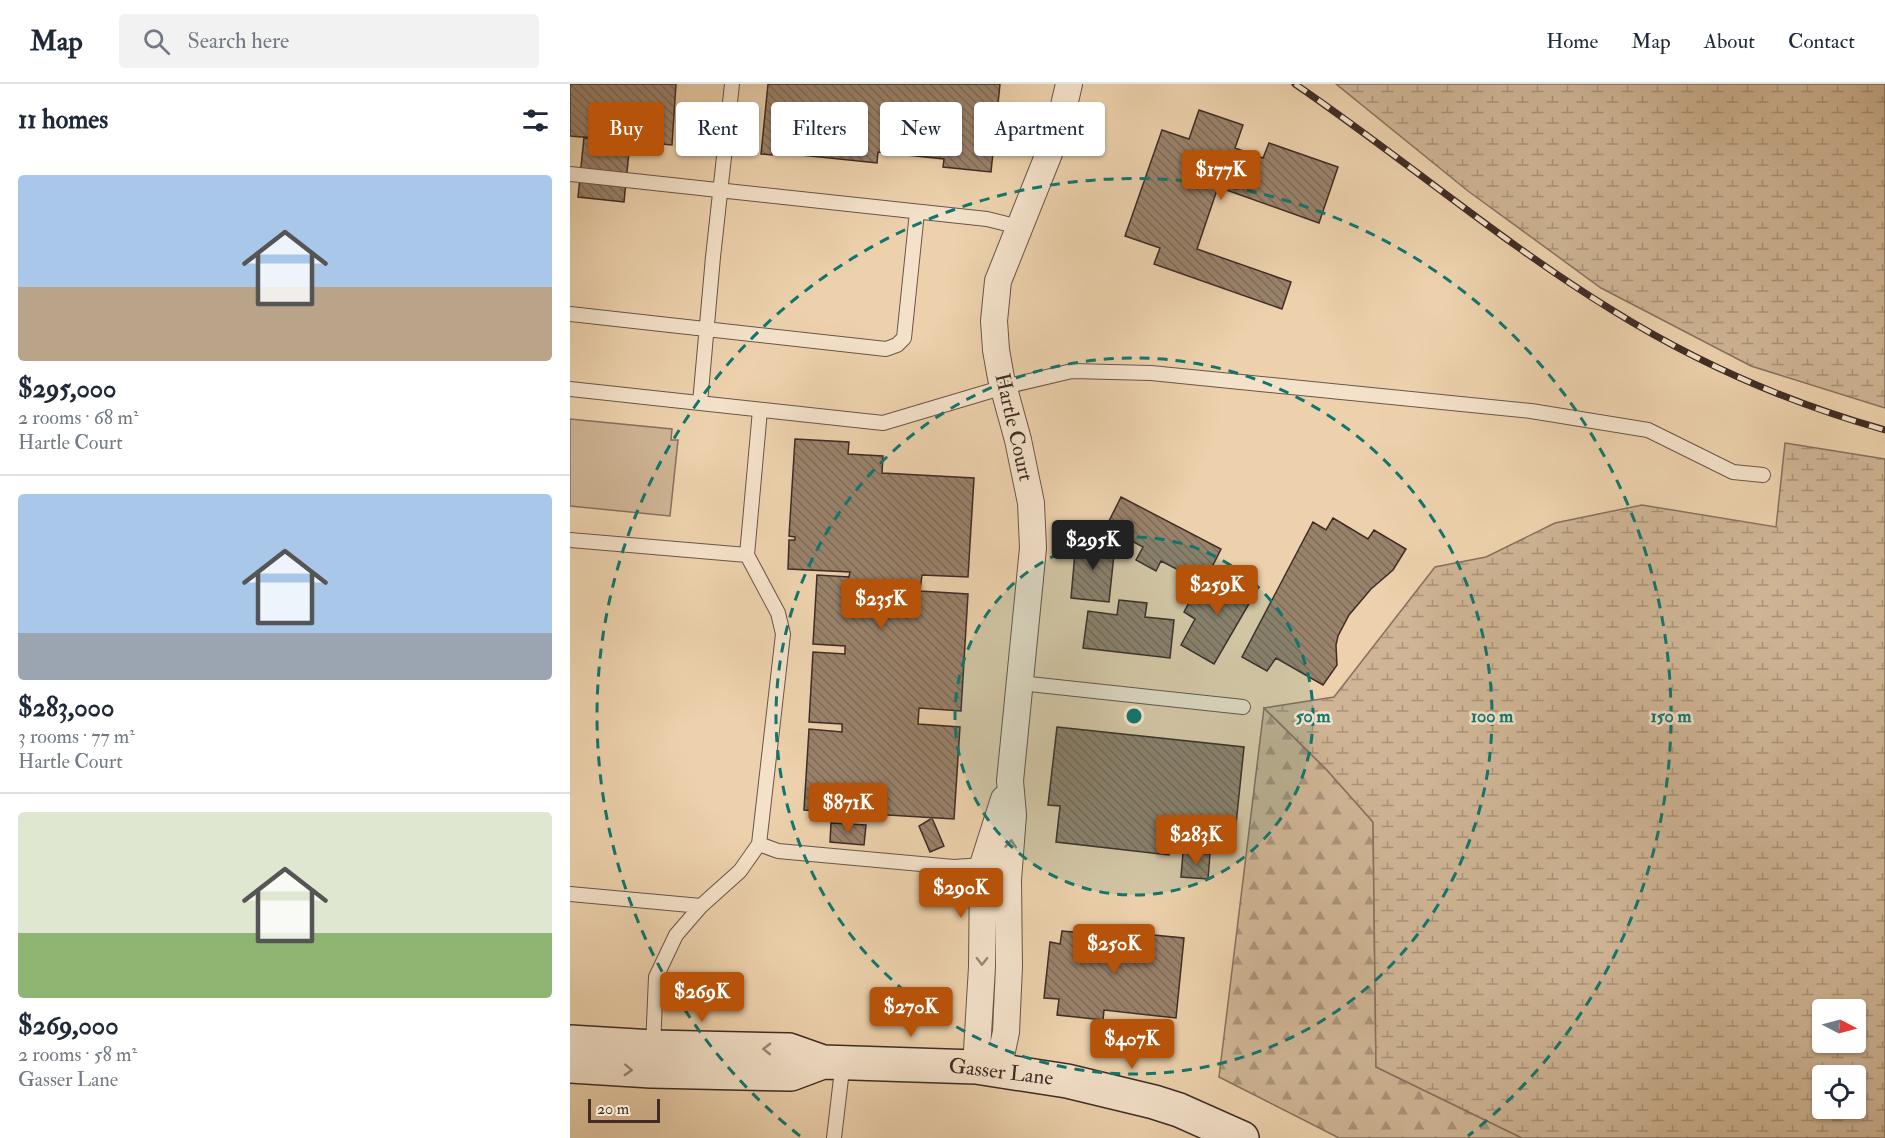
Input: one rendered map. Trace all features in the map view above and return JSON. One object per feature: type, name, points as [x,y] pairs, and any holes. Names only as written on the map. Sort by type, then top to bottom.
[{"type":"street","name":"Hartle Court","points":[[987,1068],[1006,1032],[1009,966],[1008,880],[1013,814],[1010,781],[1034,548],[1031,503],[996,350],[994,321],[998,281],[1059,127],[1069,84]]},
{"type":"street","name":"Hartle Court","points":[[987,1068],[982,967],[982,866],[1010,781]]},
{"type":"street","name":"Gasser Lane","points":[[570,1042],[653,1047],[789,1050],[833,1062],[987,1068],[1067,1081],[1154,1102],[1179,1110],[1242,1138]]},
{"type":"street","name":"Gasser Lane","points":[[570,1066],[651,1071],[791,1074],[833,1062]]},
{"type":"lane","points":[[700,403],[732,84]]},
{"type":"lane","points":[[570,174],[987,219],[1019,227]]},
{"type":"lane","points":[[570,314],[886,349],[897,345],[904,338],[917,212]]},
{"type":"lane","points":[[570,389],[883,423],[1004,387],[1072,371],[1151,373],[1531,411],[1648,430],[1733,472],[1763,475]]},
{"type":"lane","points":[[653,1047],[656,977],[676,935],[701,906],[740,872],[759,844],[783,634],[778,613],[747,555],[759,410]]},
{"type":"lane","points":[[570,540],[747,555]]},
{"type":"lane","points":[[1020,683],[1243,707]]},
{"type":"lane","points":[[759,844],[778,851],[954,867],[982,866]]},
{"type":"lane","points":[[570,894],[701,906]]},
{"type":"lane","points":[[833,1062],[834,1138]]},
{"type":"green space","points":[[1336,84],[1885,84],[1885,408],[1751,366],[1601,288],[1468,191]]},
{"type":"green space","points":[[570,419],[672,429],[671,440],[678,440],[670,516],[570,506]]},
{"type":"green space","points":[[1785,443],[1885,459],[1885,1138],[1522,1138],[1376,1067],[1373,822],[1326,769],[1264,708],[1334,697],[1435,567],[1486,557],[1555,523],[1642,505],[1776,527]]},
{"type":"green space","points":[[1264,708],[1326,769],[1373,822],[1376,1067],[1522,1138],[1339,1138],[1219,1077]]},
{"type":"building","points":[[570,84],[676,84],[672,145],[664,144],[664,102],[588,102],[588,138],[570,136]]},
{"type":"building","points":[[768,84],[1000,84],[998,102],[974,102],[974,156],[993,156],[991,172],[943,167],[944,159],[916,156],[962,156],[962,102],[880,102],[880,152],[878,152],[877,163],[810,156],[868,156],[868,102],[771,102],[771,155],[761,154]]},
{"type":"building","points":[[1199,110],[1243,125],[1235,148],[1263,158],[1269,143],[1338,167],[1319,223],[1218,187],[1197,249],[1291,282],[1282,309],[1154,264],[1160,248],[1125,236],[1162,130],[1189,139]]},
{"type":"building","points":[[584,137],[588,137],[588,156],[629,156],[624,202],[578,197]]},
{"type":"building","points":[[795,439],[849,442],[848,454],[883,456],[882,473],[974,478],[968,577],[922,575],[920,591],[968,594],[961,711],[919,708],[918,724],[960,727],[954,819],[804,810],[809,729],[842,732],[842,724],[809,722],[813,652],[845,654],[845,646],[813,644],[817,575],[849,577],[850,572],[788,569],[789,540],[795,540],[795,537],[789,536]]},
{"type":"building","points":[[1121,497],[1221,549],[1204,583],[1161,561],[1156,571],[1136,560],[1143,547],[1106,527]]},
{"type":"building","points":[[1333,518],[1368,539],[1374,530],[1406,549],[1393,570],[1371,589],[1349,615],[1338,636],[1337,665],[1323,685],[1276,658],[1267,671],[1242,657],[1313,522],[1326,530]]},
{"type":"building","points":[[1076,541],[1115,545],[1109,602],[1071,598]]},
{"type":"building","points":[[1225,571],[1257,590],[1214,664],[1181,645],[1195,619],[1184,612],[1197,588],[1211,596]]},
{"type":"building","points":[[1119,600],[1147,603],[1145,617],[1174,620],[1170,658],[1083,648],[1088,611],[1117,615]]},
{"type":"building","points":[[1057,727],[1244,747],[1235,834],[1171,828],[1169,855],[1056,842],[1060,806],[1048,805]]},
{"type":"building","points":[[932,818],[944,846],[930,852],[919,826]]},
{"type":"building","points":[[831,823],[866,825],[864,845],[830,842]]},
{"type":"building","points":[[1183,852],[1210,854],[1208,879],[1181,877]]},
{"type":"building","points":[[1062,931],[1116,936],[1115,947],[1131,949],[1133,933],[1184,938],[1176,1018],[1104,1010],[1103,1020],[1057,1015],[1059,999],[1044,998],[1050,942],[1060,944]]},
{"type":"railway","points":[[1295,84],[1491,228],[1571,284],[1644,329],[1744,380],[1814,407],[1885,430]]}]
